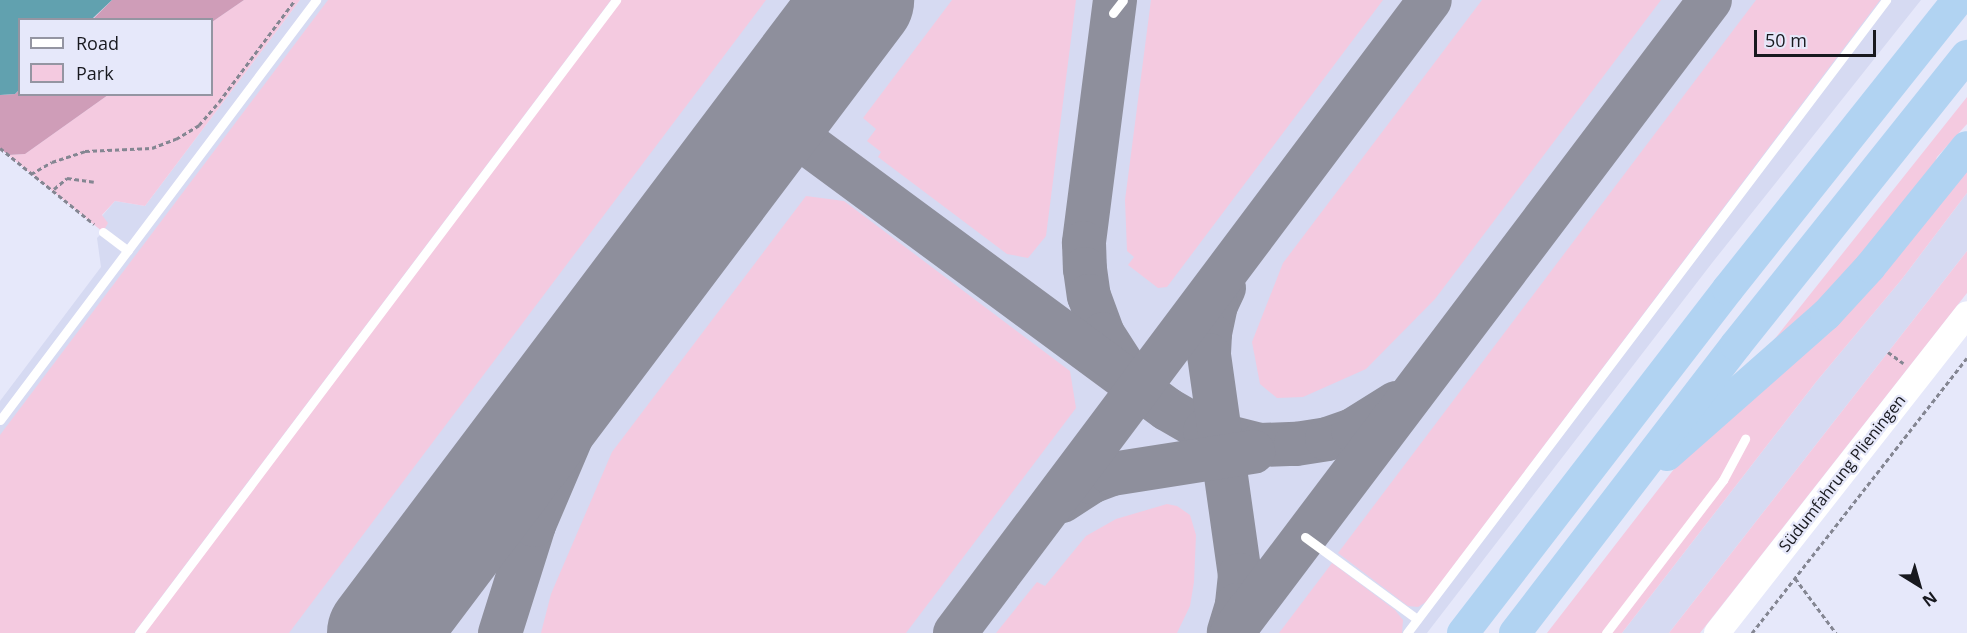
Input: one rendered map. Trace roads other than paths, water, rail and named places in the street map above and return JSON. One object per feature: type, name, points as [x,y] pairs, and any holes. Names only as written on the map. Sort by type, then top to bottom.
[{"type":"highway","points":[[1463,633],[1728,289],[1958,0]]},
{"type":"highway","points":[[1515,633],[1802,261],[1967,56]]},
{"type":"highway","points":[[1629,485],[1696,432],[1826,315],[1870,267],[1967,147]]},
{"type":"main road","name":"Südumfahrung Plieningen","points":[[1717,633],[1967,314]]},
{"type":"lane","points":[[0,420],[316,0]]},
{"type":"lane","points":[[139,633],[616,0]]},
{"type":"lane","points":[[1113,13],[1123,0]]},
{"type":"lane","points":[[1407,633],[1886,0]]},
{"type":"lane","points":[[103,232],[128,251]]},
{"type":"lane","points":[[1606,633],[1723,480],[1745,439]]},
{"type":"lane","points":[[1305,537],[1417,619]]},
{"type":"water","points":[[0,0],[112,0],[93,18],[18,18],[18,91],[15,94],[0,95]]}]
